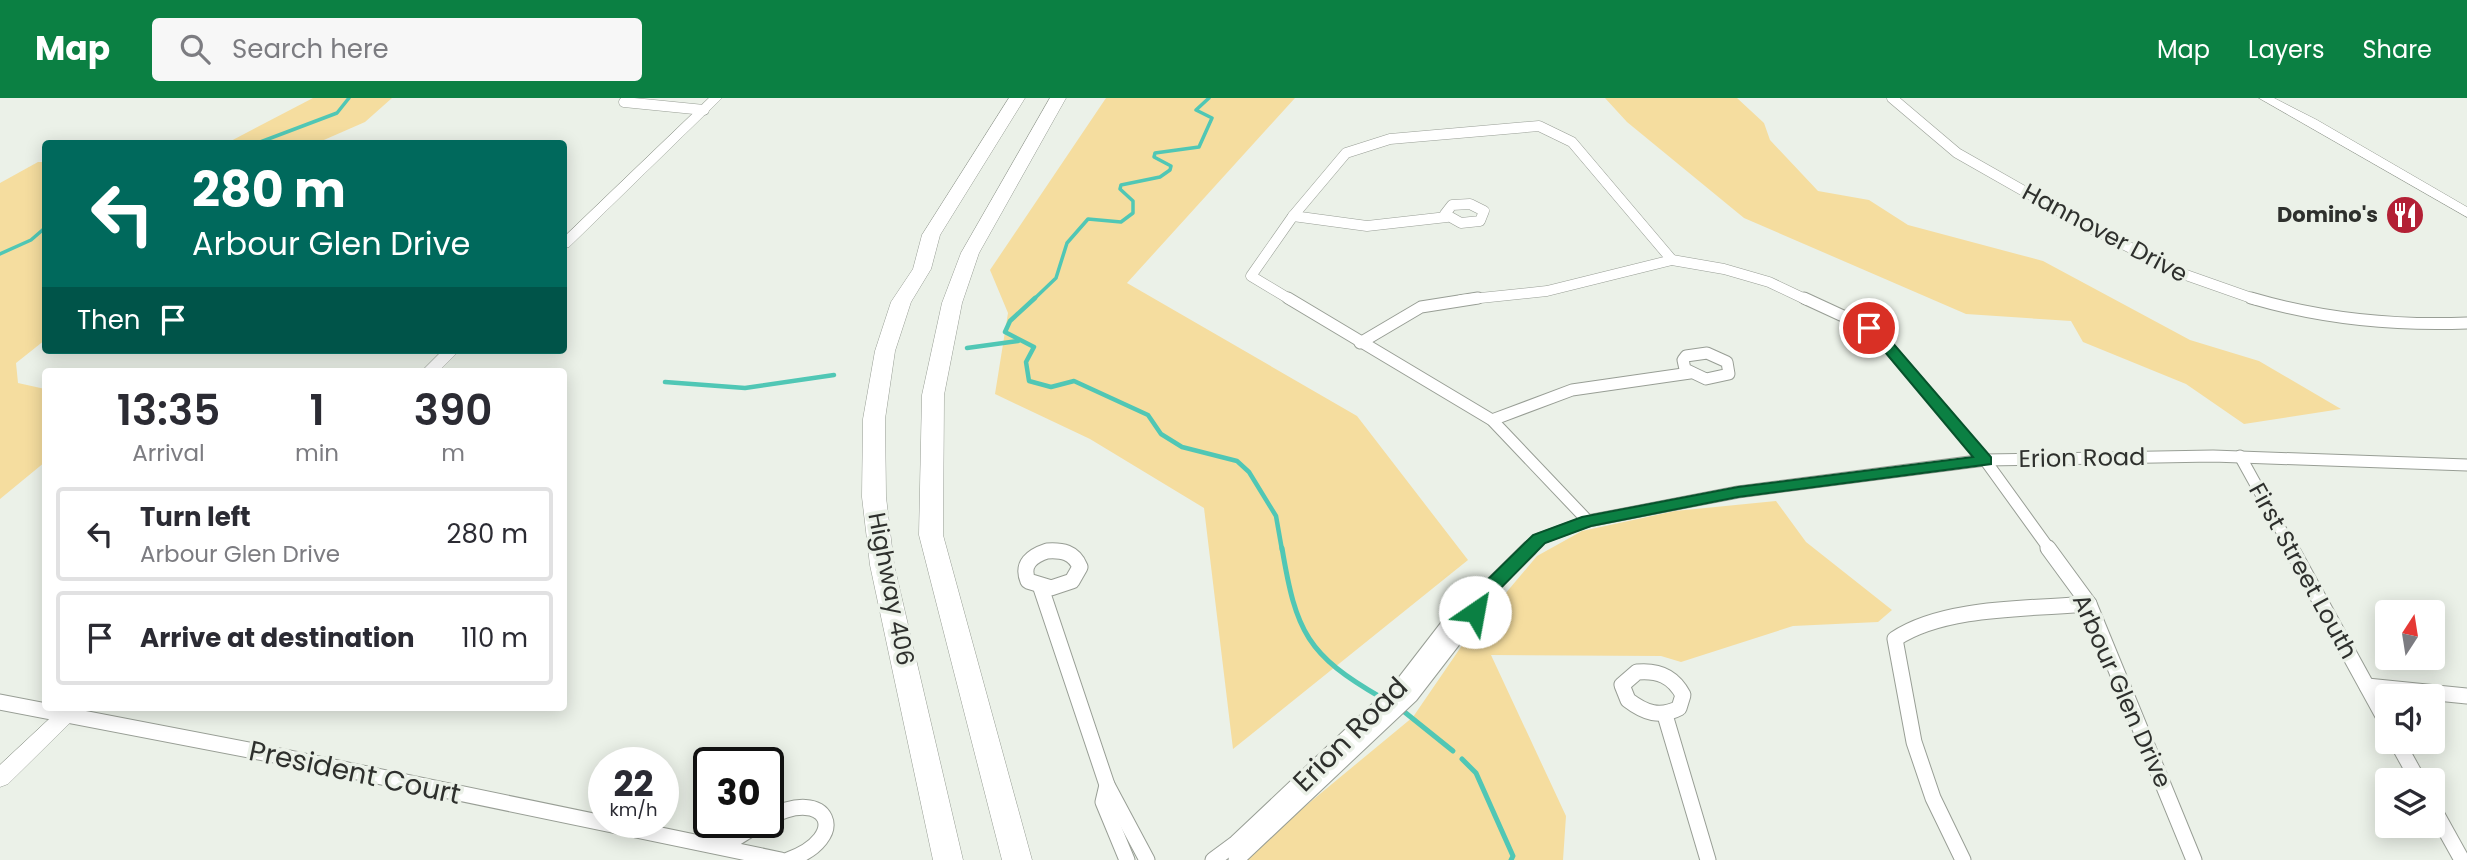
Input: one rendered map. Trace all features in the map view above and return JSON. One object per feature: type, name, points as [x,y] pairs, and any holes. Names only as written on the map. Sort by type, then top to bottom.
[{"type":"highway","name":"Highway 406","points":[[948,860],[882,565],[874,497],[874,419],[885,351],[901,302],[922,268],[931,235],[1017,98]]},
{"type":"highway","points":[[1043,124],[1060,98]]},
{"type":"highway","name":"Highway 406","points":[[1017,860],[931,535],[930,459],[933,395],[952,303],[970,253],[1043,124]]},
{"type":"street","points":[[567,241],[716,98]]},
{"type":"street","name":"Hannover Drive","points":[[1892,98],[1957,153],[2103,237],[2178,274],[2282,308],[2371,322],[2428,327],[2467,323]]},
{"type":"street","points":[[2265,98],[2313,122],[2467,213]]},
{"type":"street","points":[[2279,98],[2310,117],[2313,122]]},
{"type":"street","points":[[624,102],[704,110]]},
{"type":"street","points":[[1588,521],[1492,420],[1251,276],[1293,216],[1346,153],[1390,139],[1539,126],[1572,142],[1671,260]]},
{"type":"street","points":[[1293,216],[1367,226],[1447,217]]},
{"type":"street","name":"Arbour Glen Drive","points":[[1360,343],[1421,307],[1447,301],[1547,291],[1671,260],[1724,269],[1769,282],[1869,328],[1880,337],[1985,460],[2089,604],[2194,860]]},
{"type":"street","points":[[433,368],[448,354]]},
{"type":"street","points":[[1492,420],[1572,390],[1690,373]]},
{"type":"street","name":"Erion Road","points":[[1236,860],[1406,691],[1475,612],[1478,600],[1539,539],[1588,521],[1738,492],[1985,460],[2088,456],[2240,457],[2467,465]]},
{"type":"street","name":"First Street Louth","points":[[2240,457],[2375,701]]},
{"type":"street","points":[[1041,588],[1107,785],[1120,801],[1136,848],[1147,860]]},
{"type":"street","points":[[1963,860],[1933,798],[1914,742],[1895,639],[1903,630],[1949,619],[2089,604]]},
{"type":"street","points":[[2367,686],[2467,696]]},
{"type":"street","name":"President Court","points":[[0,702],[42,707]]},
{"type":"street","points":[[0,778],[71,711]]},
{"type":"street","name":"President Court","points":[[71,711],[781,860]]},
{"type":"street","points":[[1665,715],[1708,860]]},
{"type":"street","name":"Erion Road","points":[[1213,860],[1376,721]]},
{"type":"street","points":[[1107,785],[1103,803],[1127,860]]},
{"type":"street","points":[[784,809],[800,804],[816,807],[826,817],[828,825],[821,844],[807,855],[788,860]]},
{"type":"street","points":[[2445,829],[2462,860]]},
{"type":"street","points":[[709,846],[735,838]]},
{"type":"shaded area","points":[[313,98],[392,98],[365,122],[324,140],[233,140]]},
{"type":"shaded area","points":[[1106,98],[1295,98],[1127,283],[1357,416],[1468,560],[1233,749],[1204,508],[1090,439],[995,394],[1008,313],[990,270]]},
{"type":"shaded area","points":[[1605,98],[1737,98],[1764,123],[1770,140],[1818,191],[1869,200],[1908,225],[2043,261],[2190,340],[2259,361],[2341,409],[2244,424],[2186,384],[2083,342],[2071,321],[1966,314],[1744,218],[1627,122]]},
{"type":"shaded area","points":[[42,162],[42,342],[16,363],[18,383],[42,388],[42,464],[0,499],[0,183]]},
{"type":"shaded area","points":[[1776,501],[1806,542],[1892,610],[1878,622],[1793,626],[1681,662],[1661,656],[1491,655],[1566,816],[1563,860],[1240,860],[1413,717],[1463,644],[1537,556],[1582,531],[1675,511]]},
{"type":"waterway","points":[[266,140],[337,113],[349,98]]},
{"type":"waterway","points":[[1033,300],[1056,278],[1067,243],[1088,219],[1121,222],[1133,213],[1133,201],[1120,189],[1121,185],[1160,177],[1170,170],[1171,166],[1154,157],[1155,153],[1199,147],[1212,118],[1196,110],[1209,98]]},
{"type":"waterway","points":[[0,254],[31,240],[42,230]]},
{"type":"waterway","points":[[1035,298],[1010,321],[1005,332],[1034,347],[1026,362],[1029,381],[1051,387],[1074,381],[1148,415],[1161,434],[1182,447],[1237,461],[1249,472],[1276,516],[1282,550]]},
{"type":"waterway","points":[[967,348],[1018,341]]},
{"type":"waterway","points":[[665,382],[745,388],[834,375]]},
{"type":"waterway","points":[[1282,548],[1293,601],[1309,638],[1321,654],[1337,668],[1382,698]]},
{"type":"waterway","points":[[1402,710],[1453,751]]},
{"type":"waterway","points":[[1462,759],[1476,773],[1513,856],[1511,860]]},
{"type":"place","name":"Domino's","points":[[2405,215]]},
{"type":"route","points":[[1475,612],[1478,600],[1509,566],[1539,539],[1588,521],[1738,492],[1985,460],[1880,337],[1869,328]]}]
